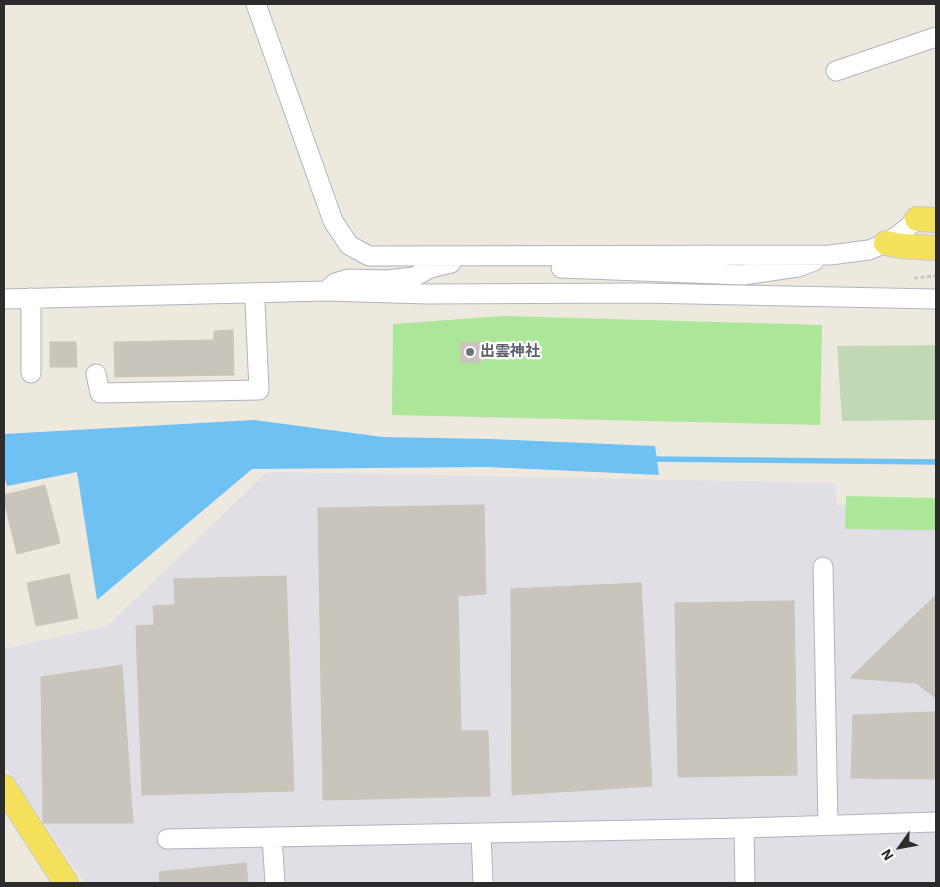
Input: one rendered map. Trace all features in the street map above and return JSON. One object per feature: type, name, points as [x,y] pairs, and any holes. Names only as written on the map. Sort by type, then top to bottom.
[{"type":"main road","points":[[886,243],[936,248]]},
{"type":"main road","points":[[4,787],[66,883]]},
{"type":"street","points":[[256,4],[333,221],[349,245],[369,256],[830,255],[869,250],[886,243],[927,219]]},
{"type":"street","points":[[836,71],[936,37]]},
{"type":"street","points":[[326,291],[334,283],[348,278],[386,280],[414,277],[430,268],[450,263],[743,275],[798,267],[830,255]]},
{"type":"street","points":[[4,299],[326,291],[426,294],[641,293],[936,298]]},
{"type":"street","points":[[31,298],[31,373]]},
{"type":"street","points":[[96,374],[100,393],[259,390],[255,302]]},
{"type":"street","points":[[823,567],[828,825]]},
{"type":"street","points":[[166,838],[744,828],[936,822]]},
{"type":"street","points":[[744,828],[745,883]]},
{"type":"street","points":[[481,833],[483,883]]},
{"type":"street","points":[[272,837],[275,883]]},
{"type":"shaded area","points":[[267,472],[835,483],[837,505],[936,502],[936,883],[85,883],[7,769],[4,769],[4,649],[107,626]]},
{"type":"green space","points":[[504,316],[822,325],[820,425],[392,415],[393,324]]},
{"type":"green space","points":[[936,345],[936,420],[842,421],[837,346]]},
{"type":"green space","points":[[846,496],[936,498],[936,530],[845,529]]},
{"type":"water","points":[[254,420],[383,437],[490,439],[655,446],[659,475],[488,467],[252,469],[97,600],[77,472],[7,486],[4,474],[4,434]]},
{"type":"building","points":[[233,330],[234,375],[115,377],[114,342],[214,340],[214,331]]},
{"type":"building","points":[[50,342],[76,342],[77,367],[50,367]]},
{"type":"building","name":"出雲神社","points":[[480,342],[481,362],[461,363],[460,343]]},
{"type":"building","points":[[45,485],[60,543],[17,554],[4,495]]},
{"type":"building","points":[[484,505],[486,594],[458,596],[461,731],[488,731],[490,796],[323,800],[318,508]]},
{"type":"building","points":[[69,574],[78,618],[36,626],[27,583]]},
{"type":"building","points":[[286,576],[294,791],[142,795],[136,626],[154,625],[153,606],[175,605],[174,579]]},
{"type":"building","points":[[641,583],[652,786],[512,795],[511,589]]},
{"type":"building","points":[[936,595],[936,698],[916,683],[850,678]]},
{"type":"building","points":[[794,601],[797,775],[678,777],[675,603]]},
{"type":"building","points":[[122,665],[133,823],[43,823],[41,677]]},
{"type":"building","points":[[936,712],[936,779],[851,778],[853,715]]},
{"type":"building","points":[[246,863],[248,883],[160,883],[159,872]]},
{"type":"waterway","points":[[651,459],[936,462]]},
{"type":"place","name":"出雲神社","points":[[470,352]]}]
